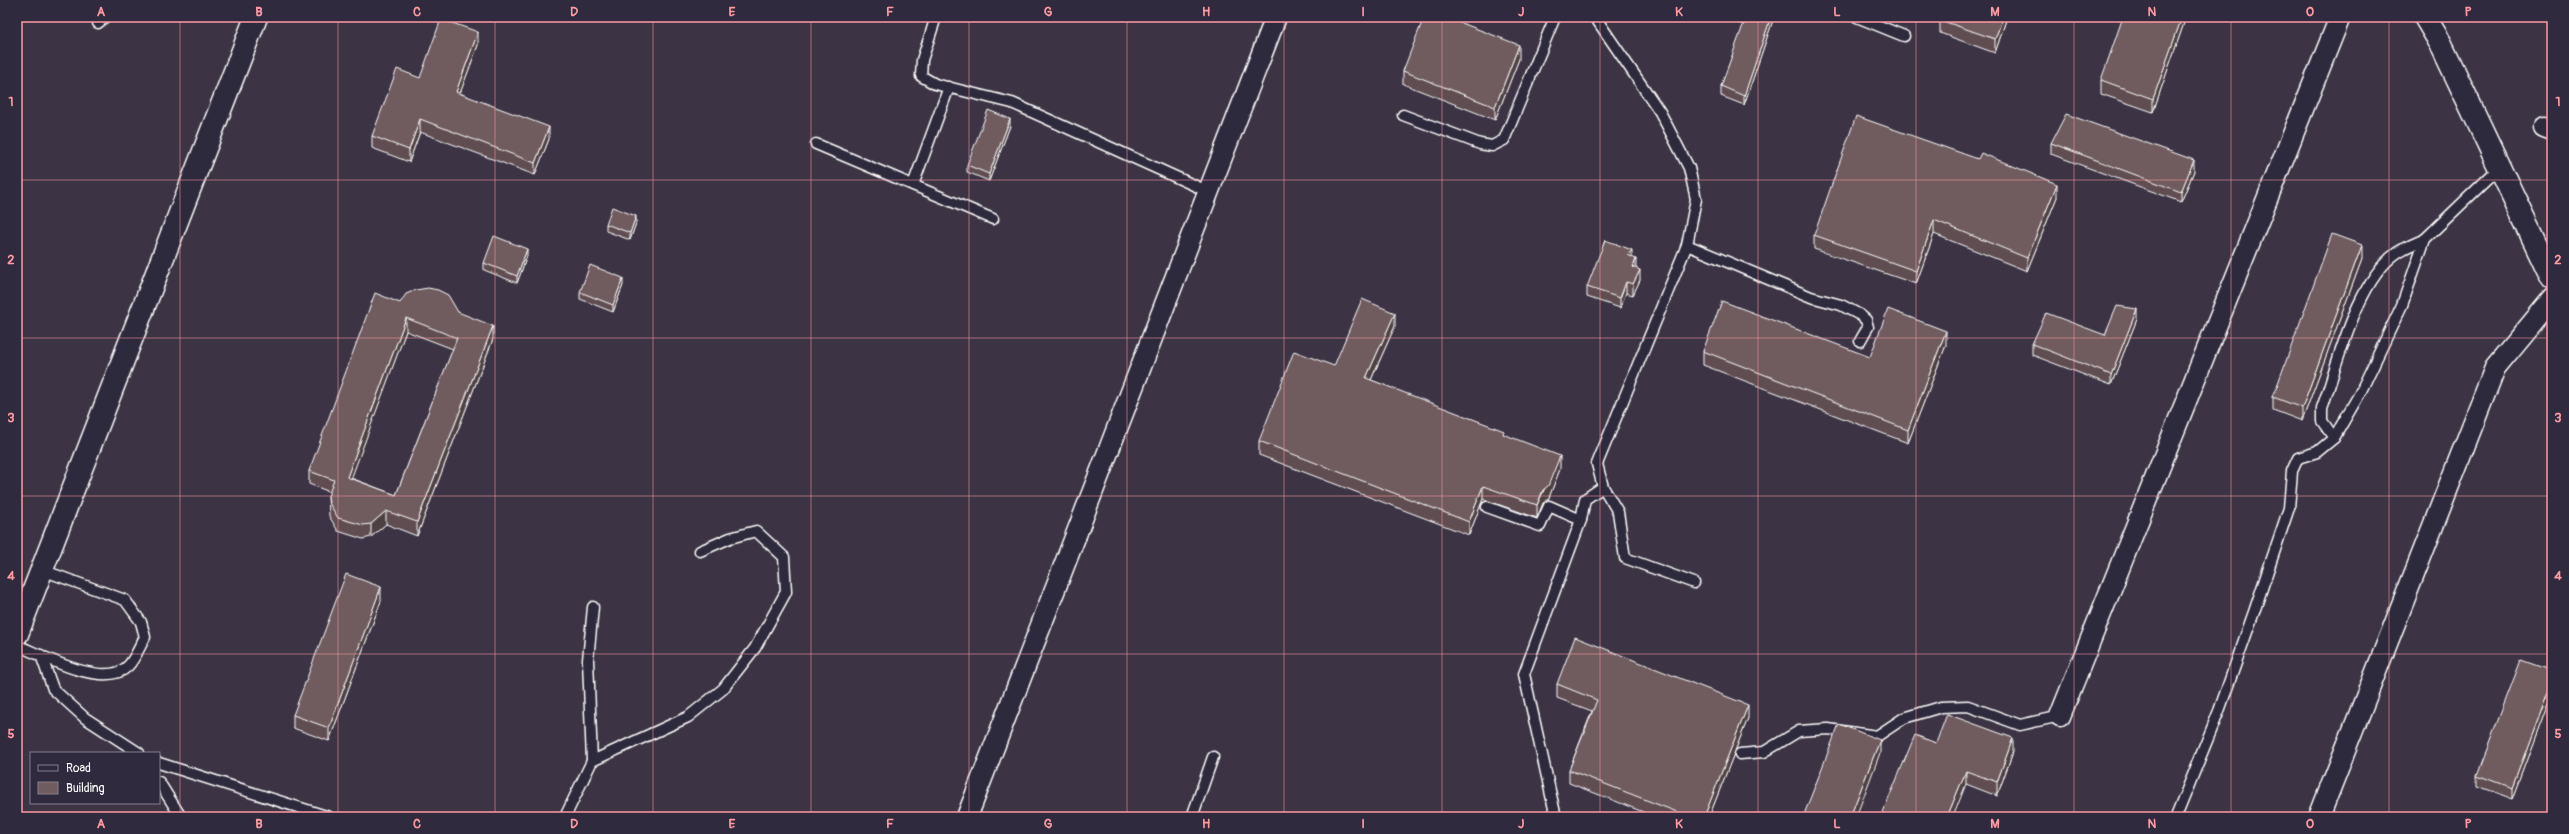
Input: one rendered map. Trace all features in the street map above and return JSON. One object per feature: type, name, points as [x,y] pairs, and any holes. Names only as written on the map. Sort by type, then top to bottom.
[{"type":"street","points":[[18,627],[42,570],[256,17]]},
{"type":"street","points":[[967,817],[1276,17]]},
{"type":"street","points":[[2060,716],[2340,17]]},
{"type":"street","points":[[2426,17],[2552,278]]},
{"type":"street","points":[[2319,817],[2495,368],[2552,299]]},
{"type":"lane","points":[[936,17],[922,60],[921,76],[935,84],[1012,103],[1209,192]]},
{"type":"lane","points":[[1403,115],[1480,144],[1492,146],[1504,140],[1555,17]]},
{"type":"lane","points":[[1595,17],[1660,112],[1689,168],[1696,200],[1687,245],[1597,464],[1603,487],[1618,512],[1626,558],[1694,583]]},
{"type":"lane","points":[[1857,17],[1904,36]]},
{"type":"lane","points":[[913,185],[949,87]]},
{"type":"lane","points":[[816,144],[993,219]]},
{"type":"lane","points":[[2334,438],[2322,422],[2322,408],[2356,307],[2371,279],[2397,253],[2425,239],[2499,168]]},
{"type":"lane","points":[[2176,817],[2219,711],[2257,605],[2289,508],[2292,471],[2298,458],[2317,452],[2334,438],[2360,393],[2402,305],[2425,239]]},
{"type":"lane","points":[[1687,245],[1811,297],[1841,305],[1860,315],[1866,320],[1868,327],[1860,341]]},
{"type":"lane","points":[[1555,813],[1524,674],[1581,520],[1584,499],[1603,487]]},
{"type":"lane","points":[[1486,507],[1540,526],[1549,506],[1581,520]]},
{"type":"lane","points":[[592,761],[688,717],[723,689],[755,648],[786,592],[784,557],[756,531],[730,538],[700,550]]},
{"type":"lane","points":[[17,645],[77,671],[112,674],[127,667],[145,637],[141,622],[125,600],[42,570]]},
{"type":"lane","points":[[565,817],[592,761],[588,660],[593,607]]},
{"type":"lane","points":[[41,655],[53,689],[85,718],[137,752]]},
{"type":"lane","points":[[1740,754],[1764,752],[1799,731],[1828,729],[1877,736],[1904,718],[1942,707],[1968,706],[2020,725],[2060,716]]},
{"type":"lane","points":[[1192,817],[1213,757]]},
{"type":"lane","points":[[160,763],[329,817]]},
{"type":"lane","points":[[160,784],[181,817]]},
{"type":"building","points":[[1424,17],[1446,17],[1519,45],[1495,107],[1403,71]]},
{"type":"building","points":[[1746,17],[1771,17],[1744,96],[1721,86]]},
{"type":"building","points":[[1941,17],[2003,17],[1995,39],[1940,20]]},
{"type":"building","points":[[2123,17],[2182,17],[2153,99],[2101,80]]},
{"type":"building","points":[[441,19],[478,32],[456,92],[549,127],[535,163],[420,119],[409,150],[372,136],[397,69],[420,78]]},
{"type":"building","points":[[988,110],[1010,119],[989,174],[967,165]]},
{"type":"building","points":[[2066,114],[2194,160],[2181,192],[2051,143]]},
{"type":"building","points":[[1856,116],[1978,159],[1981,153],[2057,184],[2027,258],[1934,220],[1916,271],[1814,235]]},
{"type":"building","points":[[612,207],[636,216],[630,233],[606,224]]},
{"type":"building","points":[[2332,234],[2362,245],[2302,408],[2273,397]]},
{"type":"building","points":[[494,236],[527,249],[517,276],[484,263]]},
{"type":"building","points":[[1605,240],[1632,250],[1628,255],[1636,259],[1633,267],[1640,270],[1633,284],[1626,282],[1620,298],[1587,287]]},
{"type":"building","points":[[590,265],[623,278],[613,305],[580,292]]},
{"type":"building","points":[[428,288],[438,290],[448,295],[458,312],[493,326],[417,522],[386,511],[371,524],[363,525],[338,518],[329,503],[328,496],[334,480],[309,471],[375,293],[400,303],[406,294],[416,290]],"holes":[[[406,318],[457,338],[396,495],[347,477]]]},
{"type":"building","points":[[1362,299],[1395,313],[1366,378],[1504,431],[1503,434],[1560,456],[1548,486],[1543,490],[1537,505],[1483,486],[1469,522],[1259,441],[1294,351],[1334,366]]},
{"type":"building","points":[[1722,301],[1870,357],[1888,309],[1946,331],[1908,430],[1703,351]]},
{"type":"building","points":[[2117,306],[2137,309],[2111,375],[2032,344],[2046,313],[2105,335]]},
{"type":"building","points":[[346,574],[381,587],[329,728],[293,715]]},
{"type":"building","points":[[1575,637],[1748,705],[1704,817],[1690,817],[1569,770],[1597,700],[1557,684]]},
{"type":"building","points":[[2521,660],[2552,671],[2552,681],[2512,788],[2477,775]]},
{"type":"building","points":[[1947,714],[2013,738],[1997,782],[1966,771],[1947,817],[1881,817],[1915,735],[1936,743]]},
{"type":"building","points":[[1839,724],[1880,740],[1850,817],[1803,817]]}]
